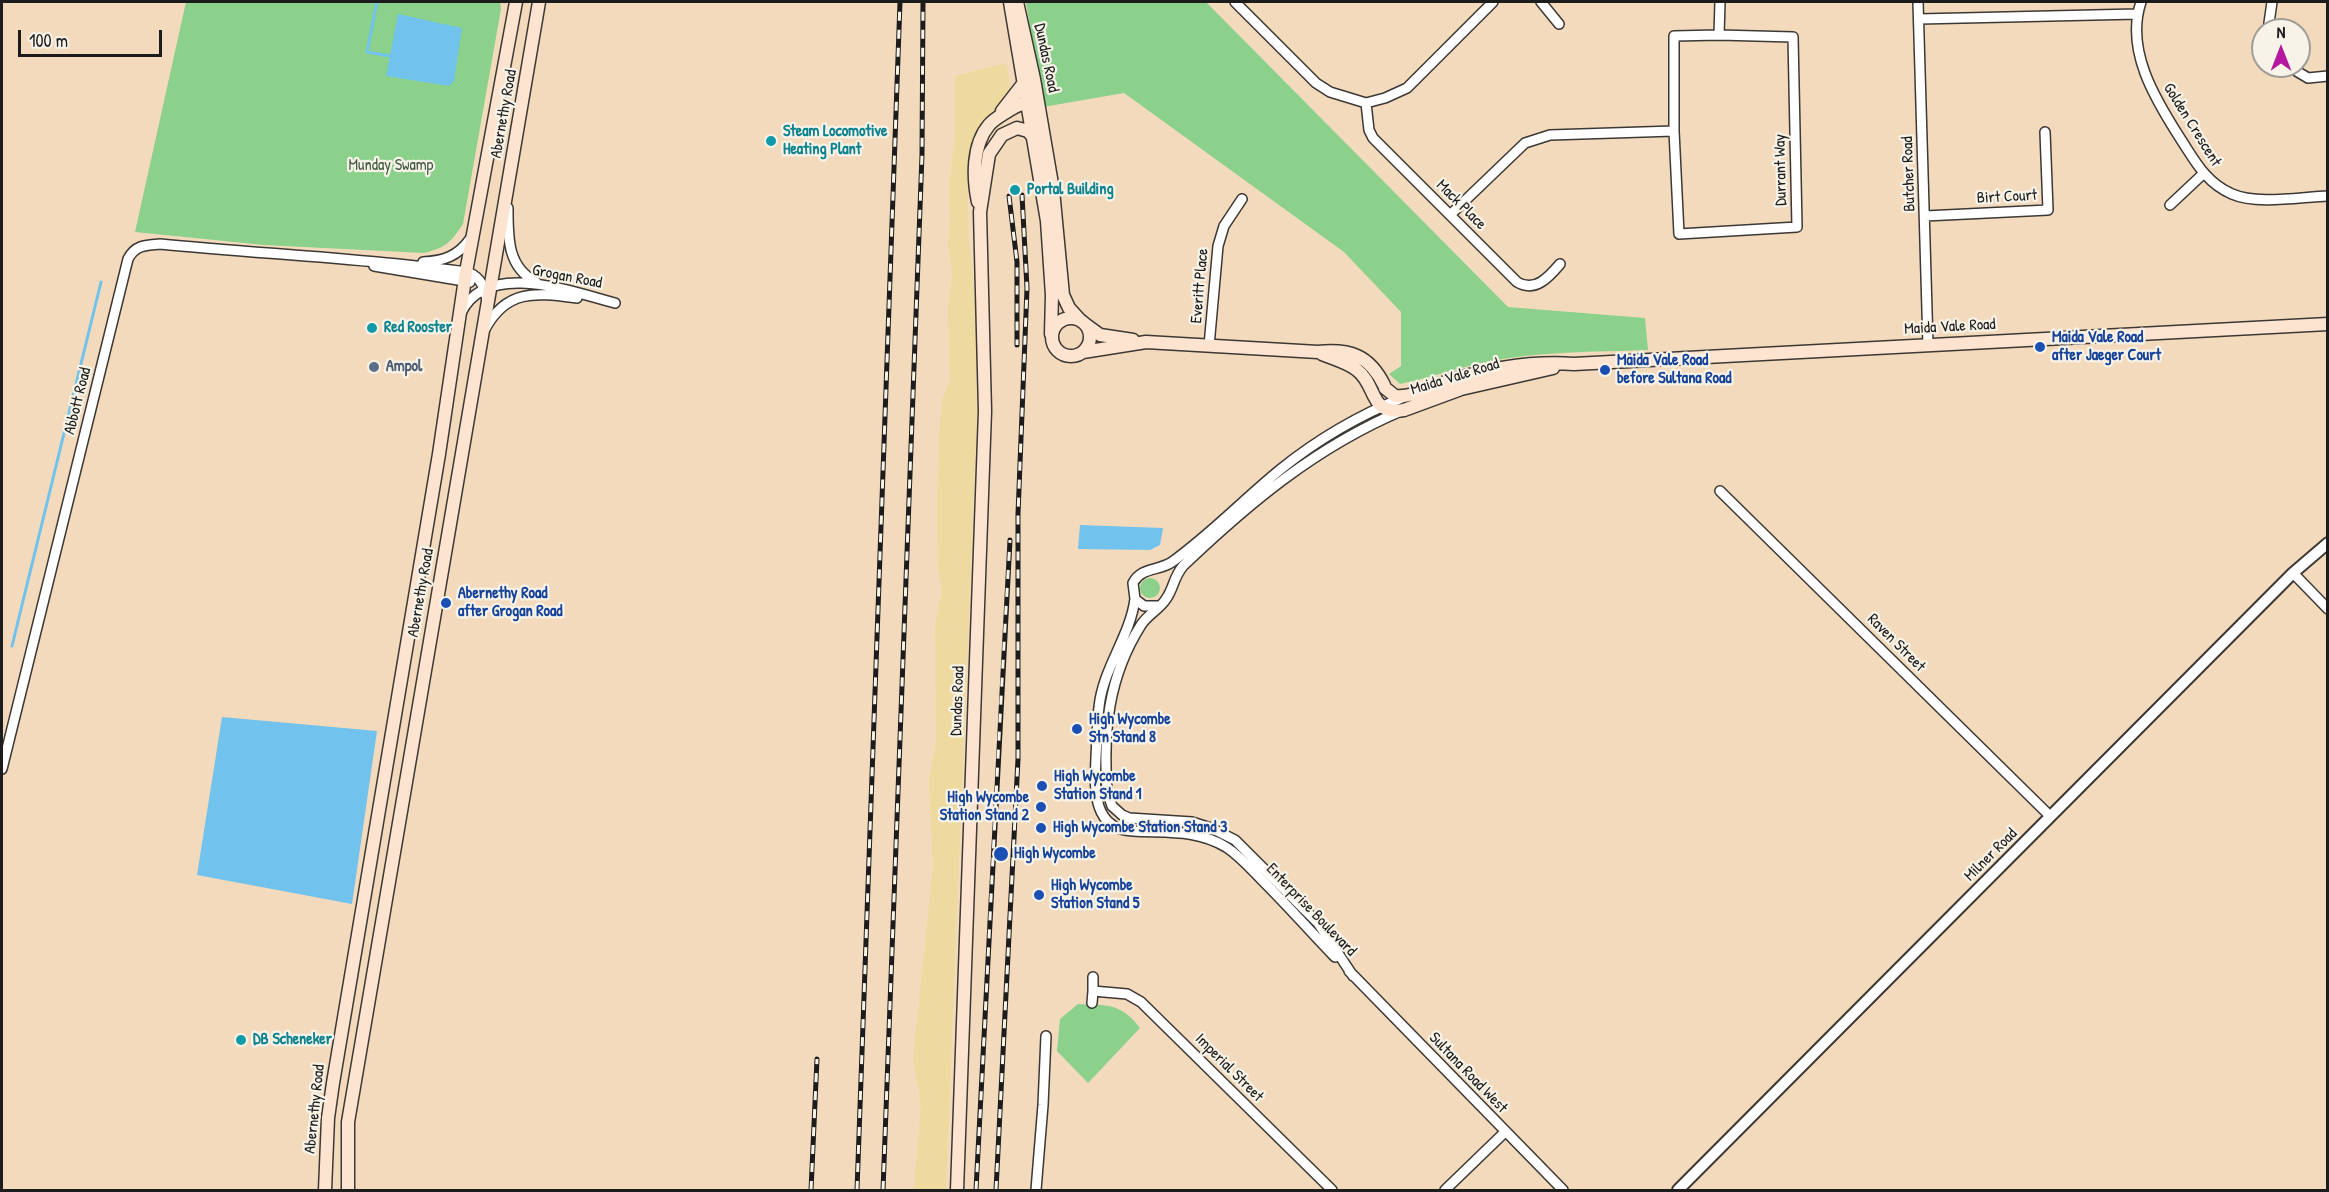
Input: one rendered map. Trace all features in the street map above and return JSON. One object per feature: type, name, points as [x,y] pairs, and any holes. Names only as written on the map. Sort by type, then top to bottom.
[{"type":"main road","name":"Abernethy Road","points":[[326,1191],[328,1118],[333,1083],[435,477],[465,276],[516,2]]},
{"type":"main road","name":"Abernethy Road","points":[[348,1191],[348,1122],[486,311],[485,286],[495,264],[539,2]]},
{"type":"main road","name":"Dundas Road","points":[[1015,4],[1023,84],[1033,110],[1035,139],[1056,279]]},
{"type":"main road","name":"Dundas Road","points":[[1015,4],[1033,110],[1054,201],[1056,279]]},
{"type":"main road","name":"Dundas Road","points":[[980,212],[975,188],[977,153],[982,137],[1023,84]]},
{"type":"main road","name":"Dundas Road","points":[[991,123],[1014,107],[1033,110]]},
{"type":"main road","name":"Dundas Road","points":[[957,1191],[985,411],[980,212],[989,154],[1002,135],[1033,110]]},
{"type":"main road","points":[[1011,130],[1024,129],[1035,139]]},
{"type":"main road","points":[[1056,279],[1065,302],[1083,322],[1090,335],[1083,352]]},
{"type":"main road","points":[[1056,279],[1051,334],[1054,347],[1064,356],[1071,357],[1083,352],[1146,342]]},
{"type":"main road","points":[[1051,334],[1054,327],[1062,320],[1074,318],[1100,334],[1146,342],[1345,352],[1362,358],[1373,366],[1385,386]]},
{"type":"main road","name":"Maida Vale Road","points":[[1385,386],[1395,396],[1408,395],[1448,381],[1510,366],[1551,362],[1574,364],[2328,324]]},
{"type":"main road","points":[[1318,352],[1357,370],[1371,390],[1376,402],[1385,410]]},
{"type":"main road","name":"Maida Vale Road","points":[[1385,410],[1404,410],[1485,383],[1574,364]]},
{"type":"street","points":[[1235,2],[1316,83],[1330,92],[1366,103],[1385,98],[1407,88],[1493,2]]},
{"type":"street","points":[[1541,2],[1558,24]]},
{"type":"street","points":[[1719,35],[1720,2]]},
{"type":"street","name":"Butcher Road","points":[[1918,2],[1928,345]]},
{"type":"street","name":"Golden Crescent","points":[[2141,2],[2137,14],[2138,46],[2150,87],[2160,107],[2203,174],[2214,185],[2244,199],[2328,196]]},
{"type":"street","points":[[2270,18],[2272,2]]},
{"type":"street","points":[[1919,19],[2137,14]]},
{"type":"street","name":"Durrant Way","points":[[1674,36],[1793,37],[1797,227],[1678,234],[1674,131],[1674,36]]},
{"type":"street","points":[[2311,78],[2328,76]]},
{"type":"street","name":"Mack Place","points":[[1366,103],[1369,130],[1373,138],[1522,285],[1528,286],[1541,282],[1560,264]]},
{"type":"street","points":[[1450,215],[1530,140],[1550,135],[1674,131]]},
{"type":"street","name":"Birt Court","points":[[1925,216],[2048,210],[2045,132]]},
{"type":"street","points":[[2170,205],[2203,174]]},
{"type":"street","points":[[507,190],[511,250],[516,266],[526,276],[545,285]]},
{"type":"street","name":"Everitt Place","points":[[1209,346],[1218,246],[1224,226],[1242,199]]},
{"type":"street","points":[[397,262],[426,262],[449,258],[463,249],[470,240],[475,226]]},
{"type":"street","name":"Abbott Road","points":[[2,769],[130,254],[138,247],[160,244],[346,260],[397,262],[465,276],[485,286]]},
{"type":"street","name":"Abbott Road","points":[[346,260],[465,276]]},
{"type":"street","name":"Grogan Road","points":[[480,345],[485,330],[495,313],[507,303],[521,296],[547,295],[615,303],[545,285],[485,286]]},
{"type":"street","points":[[458,321],[468,301],[485,286]]},
{"type":"street","points":[[1385,386],[1385,410]]},
{"type":"street","points":[[1367,413],[1372,403],[1371,390]]},
{"type":"street","name":"Maida Vale Road","points":[[1385,410],[1408,395]]},
{"type":"street","name":"Enterprise Boulevard","points":[[1353,976],[1267,885],[1226,848],[1206,838],[1186,832],[1124,830],[1111,823],[1100,811],[1095,788],[1100,695],[1132,616],[1135,599],[1132,588],[1140,574],[1170,563],[1283,467],[1331,434],[1367,413],[1385,410]]},
{"type":"street","name":"Enterprise Boulevard","points":[[1353,976],[1318,923],[1236,840],[1192,822],[1129,818],[1112,806],[1107,781],[1108,723],[1112,690],[1135,636],[1147,616],[1166,599],[1177,573],[1183,566],[1263,495],[1312,458],[1385,410]]},
{"type":"street","name":"Raven Street","points":[[1720,491],[2050,816]]},
{"type":"street","name":"Milner Road","points":[[1678,1191],[2293,573],[2328,543]]},
{"type":"street","points":[[1149,570],[1164,575],[1169,590]]},
{"type":"street","points":[[2293,573],[2328,609]]},
{"type":"street","points":[[1135,599],[1149,607],[1159,606]]},
{"type":"street","name":"Sultana Road West","points":[[1353,976],[1563,1191]]},
{"type":"street","points":[[1092,1003],[1093,977]]},
{"type":"street","name":"Imperial Street","points":[[1093,991],[1128,994],[1142,1002],[1332,1191]]},
{"type":"street","points":[[1036,1191],[1046,1036]]},
{"type":"street","points":[[1445,1191],[1505,1132]]},
{"type":"green space","name":"Munday Swamp","points":[[186,2],[500,2],[501,9],[463,224],[451,240],[438,249],[424,253],[264,245],[135,232]]},
{"type":"green space","points":[[1026,2],[1206,2],[1508,307],[1645,318],[1648,350],[1506,358],[1400,384],[1389,374],[1401,366],[1401,312],[1344,252],[1124,93],[1043,107]]},
{"type":"green space","points":[[1150,578],[1157,581],[1160,588],[1157,595],[1150,598],[1143,595],[1140,588],[1143,581]]},
{"type":"green space","points":[[1078,1004],[1113,1007],[1126,1014],[1140,1028],[1088,1083],[1057,1051],[1060,1019]]},
{"type":"sand","points":[[1006,63],[1015,114],[994,133],[980,153],[971,175],[968,198],[976,313],[977,414],[946,1190],[914,1190],[921,1107],[913,1058],[933,867],[929,781],[936,740],[935,627],[942,590],[938,567],[937,505],[940,422],[943,397],[950,382],[948,308],[952,272],[948,242],[949,185],[955,139],[955,76]]},
{"type":"water","points":[[398,14],[462,28],[454,81],[449,86],[386,76]]},
{"type":"water","points":[[1080,525],[1163,528],[1160,545],[1150,550],[1078,549]]},
{"type":"water","points":[[222,717],[377,731],[352,904],[197,875]]},
{"type":"waterway","points":[[377,2],[367,52],[390,56]]},
{"type":"waterway","points":[[12,646],[101,282]]},
{"type":"railway","points":[[857,1190],[900,2]]},
{"type":"railway","points":[[883,1190],[922,155],[923,2]]},
{"type":"railway","points":[[996,1190],[1018,759],[1018,514],[1027,288],[1022,195]]},
{"type":"railway","points":[[1009,196],[1017,262],[1017,345]]},
{"type":"railway","points":[[976,1190],[1010,540]]},
{"type":"railway","points":[[811,1190],[817,1059]]},
{"type":"place","name":"Steam Locomotive Heating Plant","points":[[771,141]]},
{"type":"place","name":"Portal Building","points":[[1015,190]]},
{"type":"place","name":"Red Rooster","points":[[372,328]]},
{"type":"place","name":"Maida Vale Road after Jaeger Court","points":[[2040,347]]},
{"type":"place","name":"Ampol","points":[[374,367]]},
{"type":"place","name":"Maida Vale Road before Sultana Road","points":[[1605,370]]},
{"type":"place","name":"Abernethy Road after Grogan Road","points":[[446,603]]},
{"type":"place","name":"High Wycombe Stn Stand 8","points":[[1077,729]]},
{"type":"place","name":"High Wycombe Station Stand 1","points":[[1042,786]]},
{"type":"place","name":"High Wycombe Station Stand 2","points":[[1041,807]]},
{"type":"place","name":"High Wycombe Station Stand 3","points":[[1041,828]]},
{"type":"place","name":"High Wycombe","points":[[1001,854]]},
{"type":"place","name":"High Wycombe Station Stand 5","points":[[1039,895]]},
{"type":"place","name":"DB Scheneker","points":[[241,1040]]}]
